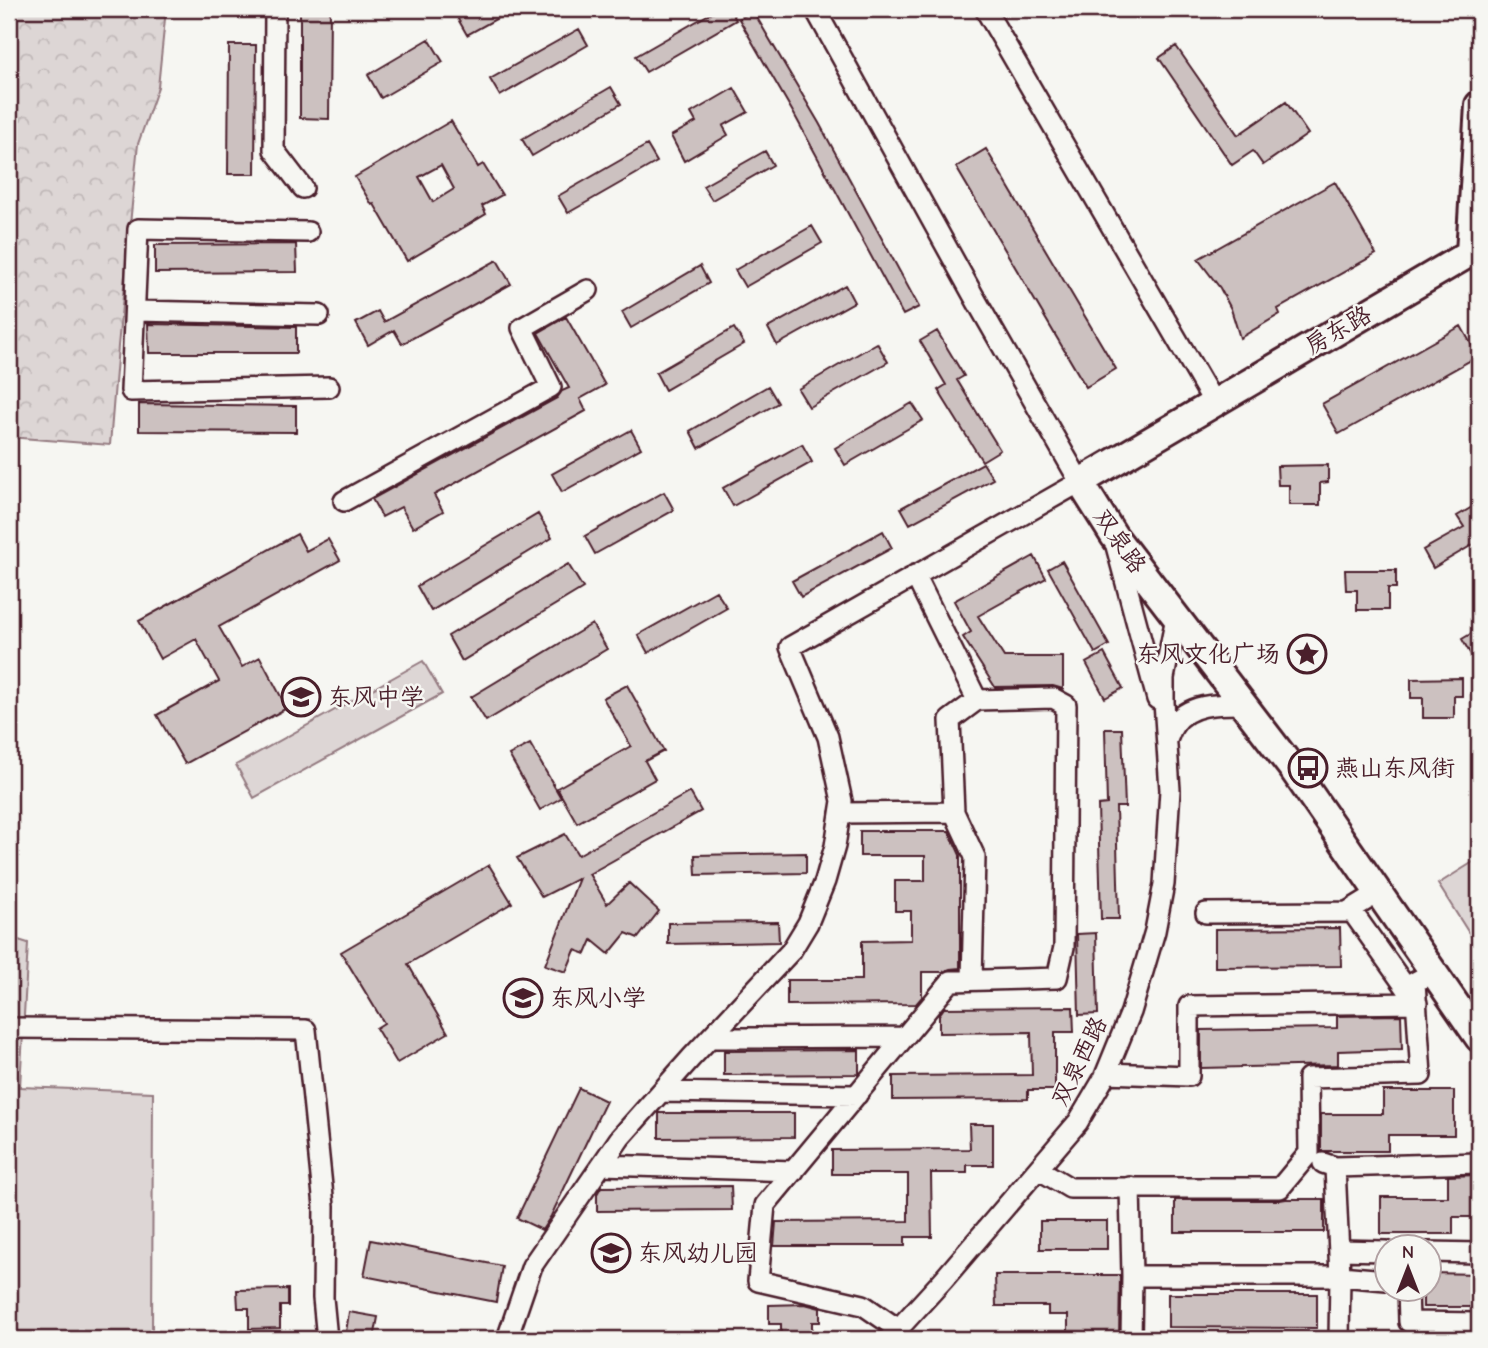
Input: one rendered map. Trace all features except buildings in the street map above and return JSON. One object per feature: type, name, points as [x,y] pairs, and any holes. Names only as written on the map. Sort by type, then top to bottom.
[{"type":"main road","name":"房东路","points":[[1080,482],[1214,403],[1474,261],[1479,105]]},
{"type":"main road","name":"双泉路","points":[[1080,482],[1114,536],[1292,768],[1479,1038]]},
{"type":"street","points":[[275,9],[274,150],[303,188]]},
{"type":"street","name":"双泉路","points":[[815,9],[1080,482]]},
{"type":"street","points":[[985,9],[1214,403]]},
{"type":"street","points":[[309,232],[138,229],[131,391],[329,387]]},
{"type":"street","points":[[344,501],[551,387],[522,328],[588,290]]},
{"type":"street","points":[[135,310],[319,315]]},
{"type":"street","points":[[507,1339],[532,1266],[620,1138],[791,951],[808,923],[825,881],[835,846],[842,801],[828,737],[790,647],[1080,482]]},
{"type":"street","name":"双泉西路","points":[[1114,536],[1167,741]]},
{"type":"street","points":[[915,575],[977,700]]},
{"type":"street","name":"双泉西路","points":[[894,1334],[1078,1122],[1106,1073],[1130,1012],[1155,931],[1164,884],[1170,790],[1164,678],[1176,617]]},
{"type":"street","points":[[894,1334],[863,1304],[758,1282],[765,1205],[951,981],[1057,978],[1064,947],[1066,705],[1054,698],[977,700],[950,720],[954,812],[975,857],[972,980]]},
{"type":"street","points":[[1167,741],[1175,722],[1189,712],[1213,704],[1242,704]]},
{"type":"street","points":[[840,813],[954,812]]},
{"type":"street","points":[[1206,913],[1347,912],[1378,893]]},
{"type":"street","points":[[1351,910],[1416,1003]]},
{"type":"street","points":[[1038,1168],[1070,1188],[1280,1188],[1309,1153],[1308,1078],[1421,1076],[1415,982],[1433,972]]},
{"type":"street","points":[[1106,1073],[1189,1076],[1189,1006],[1416,1003]]},
{"type":"street","points":[[9,1028],[306,1030],[324,1206],[323,1298],[327,1339]]},
{"type":"street","points":[[710,1038],[904,1037]]},
{"type":"street","points":[[661,1092],[857,1095]]},
{"type":"street","points":[[1305,1158],[1335,1167],[1479,1163]]},
{"type":"street","points":[[601,1165],[793,1171]]},
{"type":"street","points":[[1335,1167],[1340,1276],[1339,1339]]},
{"type":"street","points":[[1130,1187],[1132,1339]]},
{"type":"street","points":[[1339,1250],[1372,1251]]},
{"type":"street","points":[[1442,1252],[1479,1253]]},
{"type":"street","points":[[1132,1276],[1340,1276],[1372,1279]]},
{"type":"street","points":[[1408,1302],[1409,1322],[1479,1323]]},
{"type":"green space","points":[[9,9],[166,9],[158,87],[138,144],[110,445],[9,437]]},
{"type":"green space","points":[[423,661],[442,694],[254,798],[236,765]]},
{"type":"green space","points":[[1479,860],[1479,949],[1438,884]]},
{"type":"green space","points":[[9,937],[28,943],[20,1087],[153,1092],[152,1339],[9,1339]]},
{"type":"place","name":"东风文化广场","points":[[1307,654]]},
{"type":"place","name":"东风中学","points":[[301,697]]},
{"type":"place","name":"燕山东风街","points":[[1308,768]]},
{"type":"place","name":"东风小学","points":[[523,998]]},
{"type":"place","name":"东风幼儿园","points":[[611,1253]]}]
